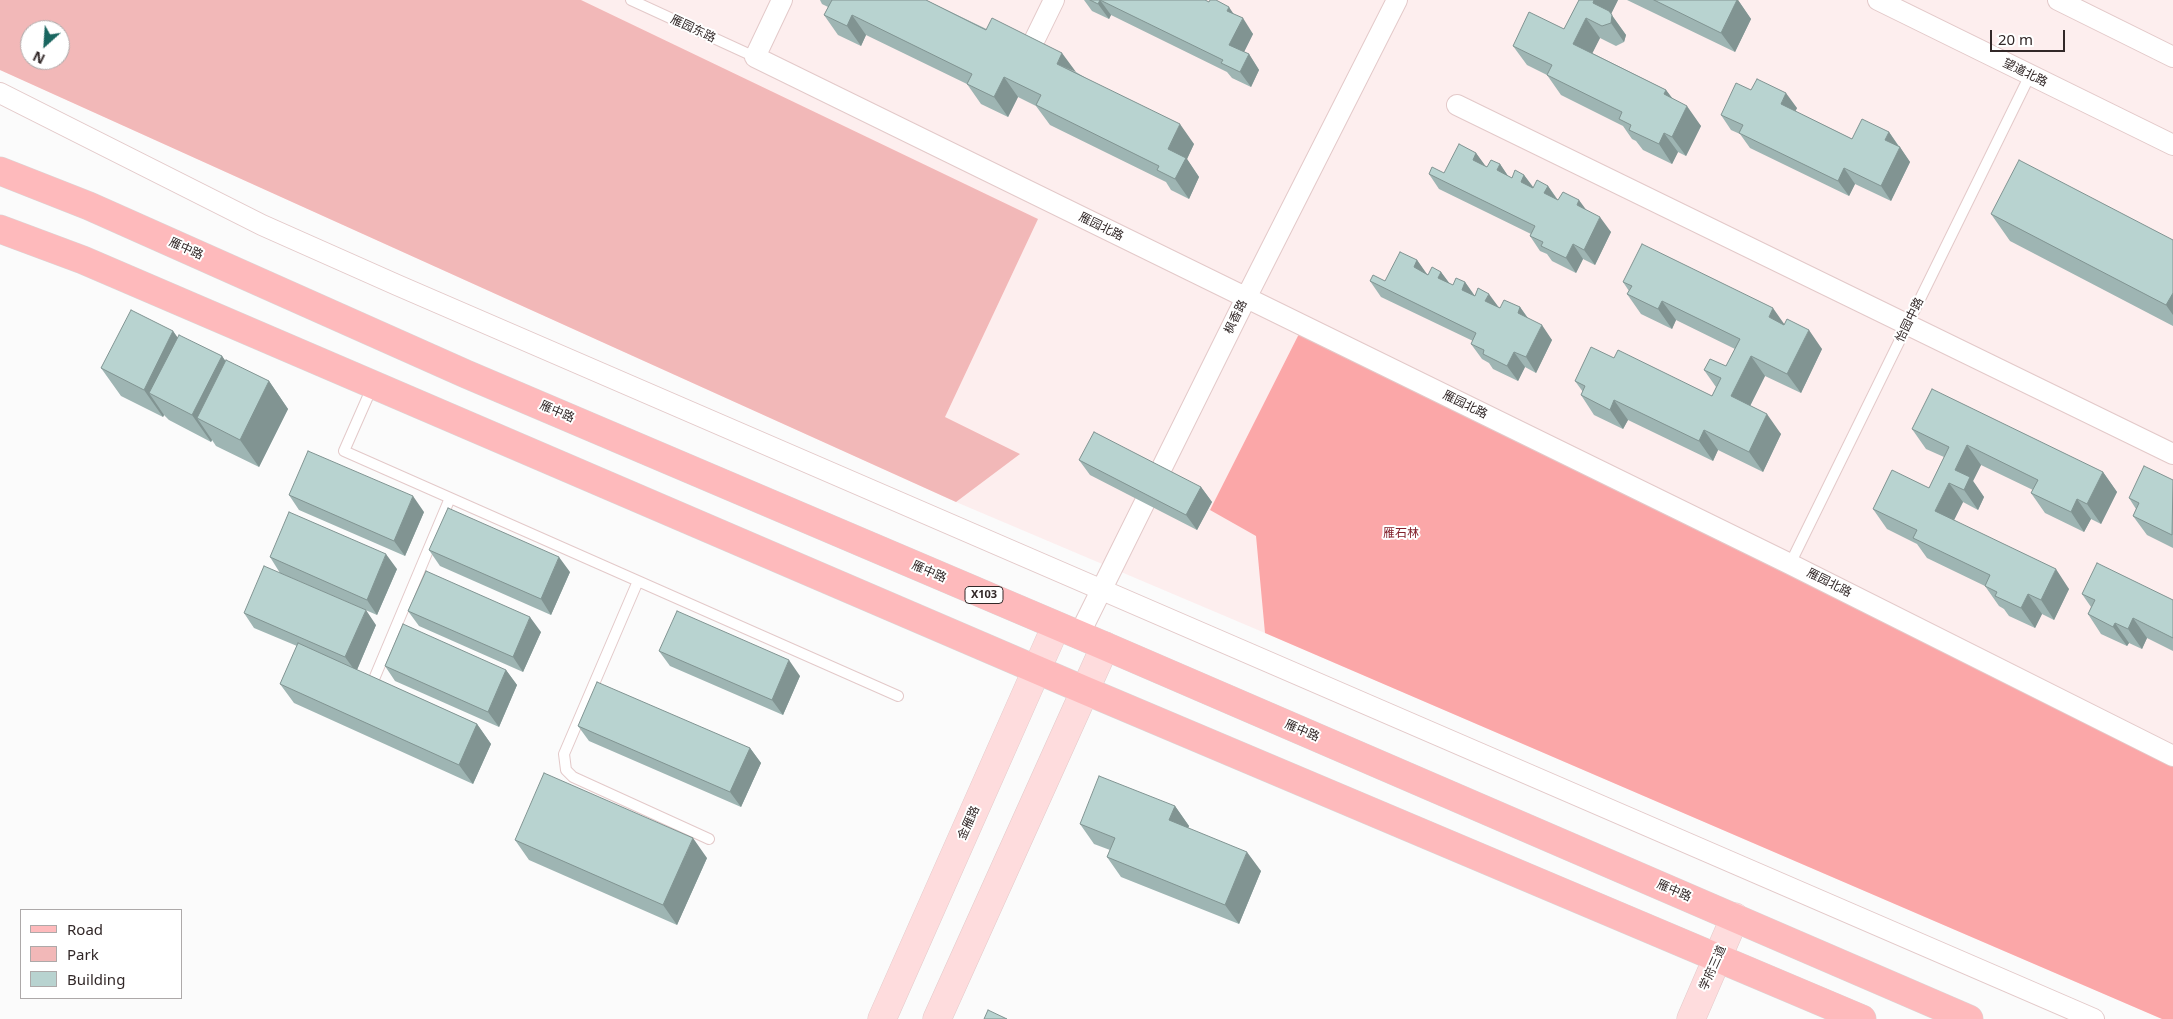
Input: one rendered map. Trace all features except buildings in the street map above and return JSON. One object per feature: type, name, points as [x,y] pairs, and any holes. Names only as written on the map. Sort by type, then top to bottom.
[{"type":"main road","name":"雁中路","points":[[0,171],[89,206],[466,374],[1067,630],[1969,1019]]},
{"type":"main road","points":[[0,229],[83,260],[1037,670],[1862,1019]]},
{"type":"street","points":[[755,58],[782,0]]},
{"type":"street","points":[[1032,45],[1054,0]]},
{"type":"street","name":"枫香路","points":[[1067,630],[1102,589],[1246,298],[1397,0]]},
{"type":"street","name":"望道北路","points":[[1878,0],[2173,145]]},
{"type":"street","points":[[2058,0],[2173,57]]},
{"type":"street","name":"雁园北路","points":[[755,58],[1790,564],[2173,756]]},
{"type":"street","points":[[0,93],[262,225],[2094,1019]]},
{"type":"street","points":[[1457,105],[2173,454]]},
{"type":"street","name":"金雁路","points":[[882,1019],[1037,670],[1067,630]]},
{"type":"street","points":[[937,1019],[1104,646]]},
{"type":"street","name":"学府三道","points":[[1691,1019],[1735,917]]},
{"type":"lane","name":"雁园东路","points":[[630,0],[755,58]]},
{"type":"lane","name":"怡园中路","points":[[1790,564],[2030,75]]},
{"type":"lane","points":[[373,384],[344,451],[898,696]]},
{"type":"lane","points":[[374,679],[450,498]]},
{"type":"lane","points":[[638,581],[564,754],[566,770],[572,778],[709,839]]},
{"type":"shaded area","points":[[0,0],[2173,0],[2173,1019],[2162,1019],[956,502],[0,70]]},
{"type":"green space","points":[[0,0],[581,0],[1038,219],[945,417],[1020,454],[956,502],[0,70]]},
{"type":"green space","name":"雁石林","points":[[1303,326],[2173,756],[2173,1019],[2162,1019],[1265,633],[1256,536],[1210,510]]}]
